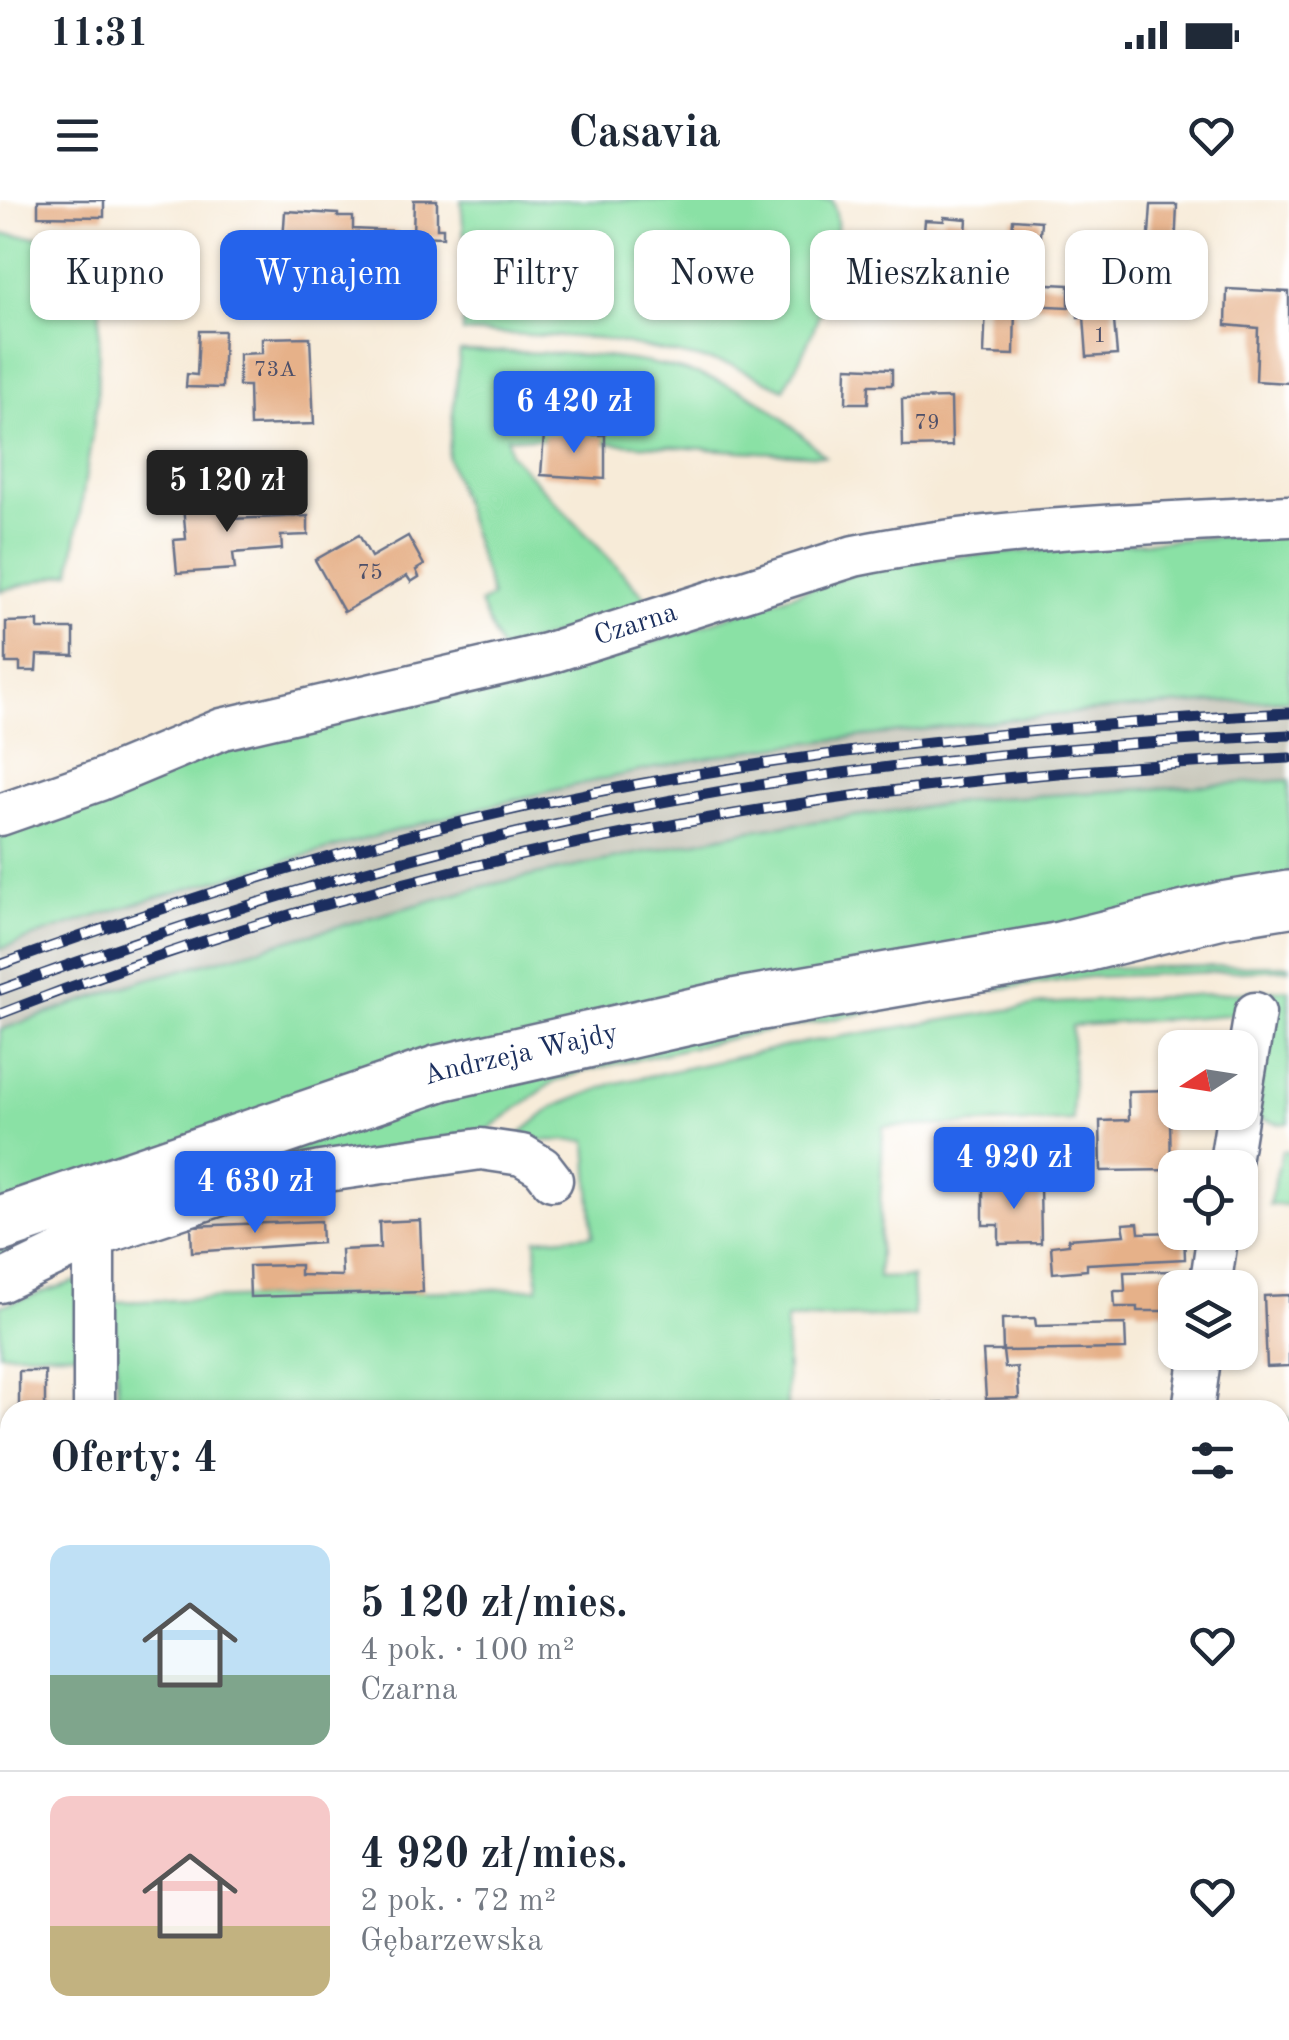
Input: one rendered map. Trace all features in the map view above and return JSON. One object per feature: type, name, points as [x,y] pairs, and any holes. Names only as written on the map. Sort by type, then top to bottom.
[{"type":"main road","name":"Andrzeja Wajdy","points":[[0,1224],[440,1073],[738,1006],[1056,951],[1222,910],[1289,899]]},
{"type":"main road","name":"Andrzeja Wajdy","points":[[1056,951],[1289,934]]},
{"type":"street","name":"Czarna","points":[[0,815],[100,780],[222,730],[273,715],[500,666],[854,556],[903,546],[1054,531],[1289,516]]},
{"type":"street","points":[[1253,1030],[1256,1013]]},
{"type":"street","points":[[0,1282],[94,1237],[245,1187],[320,1172],[480,1148],[522,1156],[542,1167],[552,1180]]},
{"type":"street","points":[[94,1237],[94,1400]]},
{"type":"street","points":[[1194,1400],[1199,1370]]},
{"type":"shaded area","points":[[1289,700],[1289,780],[1190,784],[263,945],[0,1030],[0,949],[204,881],[449,815],[663,767],[813,741],[1132,707]]},
{"type":"green space","points":[[461,200],[832,200],[837,230],[810,230],[810,320],[817,320],[784,389],[732,365],[597,338],[462,332],[463,320],[614,320],[614,230],[464,230]]},
{"type":"green space","points":[[0,234],[30,236],[30,320],[100,320],[97,402],[71,572],[0,591]]},
{"type":"green space","points":[[460,351],[602,357],[707,377],[763,403],[825,456],[507,437],[510,454],[654,606],[501,651],[480,604],[492,597],[448,458]]},
{"type":"green space","points":[[1289,531],[1289,700],[1062,714],[791,744],[690,761],[524,798],[359,841],[151,899],[0,949],[0,827],[217,747],[656,641],[887,562]]},
{"type":"green space","points":[[1289,780],[1289,887],[0,1203],[0,1030],[144,980],[488,885],[751,830],[983,799]]},
{"type":"green space","points":[[1289,965],[1289,969],[1088,977],[990,990],[737,1037],[581,1072],[552,1083],[475,1139],[0,1264],[0,1250],[354,1126],[524,1077],[766,1017],[1092,968]]},
{"type":"green space","points":[[1289,989],[1289,1123],[1258,1118],[1258,1066],[1269,1012],[1072,1026],[1073,1121],[883,1127],[878,1278],[912,1277],[914,1316],[786,1319],[787,1400],[118,1400],[114,1302],[538,1288],[536,1239],[593,1235],[587,1141],[512,1140],[553,1107],[612,1084],[807,1042],[1044,1004]]},
{"type":"green space","points":[[1282,1151],[1289,1151],[1289,1205],[1269,1205]]},
{"type":"green space","points":[[80,1280],[82,1353],[0,1353],[0,1306]]},
{"type":"building","points":[[38,200],[104,200],[104,217],[38,216]]},
{"type":"building","points":[[414,200],[437,200],[437,228],[443,228],[443,237],[437,237],[437,230],[413,230]]},
{"type":"building","points":[[1151,205],[1177,205],[1176,230],[1149,230]]},
{"type":"building","points":[[285,211],[353,217],[353,229],[374,230],[284,230]]},
{"type":"building","points":[[944,217],[967,219],[966,230],[924,230],[925,220],[944,221]]},
{"type":"building","points":[[1013,219],[1041,221],[1040,230],[1012,230]]},
{"type":"building","points":[[1045,284],[1065,285],[1065,307],[1045,306]]},
{"type":"building","points":[[1227,289],[1289,292],[1289,383],[1256,381],[1258,328],[1226,325]]},
{"type":"building","points":[[985,320],[1015,320],[1014,355],[984,354]]},
{"type":"building","points":[[1084,320],[1114,320],[1117,355],[1087,357]]},
{"type":"building","points":[[199,331],[224,331],[222,388],[186,387],[187,374],[197,375]]},
{"type":"building","points":[[310,337],[314,424],[250,426],[249,386],[239,386],[239,354],[262,353],[262,338]]},
{"type":"building","points":[[847,367],[892,369],[892,385],[869,385],[868,403],[846,403]]},
{"type":"building","points":[[951,398],[952,446],[903,447],[902,399]]},
{"type":"building","points":[[544,434],[605,435],[605,479],[541,475]]},
{"type":"building","points":[[215,488],[216,504],[230,503],[230,519],[308,516],[308,535],[281,536],[282,549],[233,553],[235,569],[177,573],[174,540],[186,539],[183,506],[194,505],[194,489]]},
{"type":"building","points":[[359,535],[371,557],[408,536],[424,565],[416,570],[419,577],[411,582],[407,576],[344,612],[315,560]]},
{"type":"building","points":[[38,621],[38,629],[74,629],[74,656],[37,655],[36,671],[20,671],[20,663],[6,663],[6,622]]},
{"type":"building","points":[[1158,1090],[1158,1130],[1170,1130],[1171,1150],[1158,1150],[1158,1170],[1101,1171],[1100,1121],[1129,1120],[1128,1091]]},
{"type":"building","points":[[1040,1184],[1041,1243],[999,1244],[999,1225],[983,1225],[983,1185]]},
{"type":"building","points":[[420,1220],[423,1292],[250,1297],[249,1266],[300,1265],[300,1275],[342,1276],[341,1250],[380,1248],[379,1222]]},
{"type":"building","points":[[321,1221],[322,1243],[192,1252],[191,1226]]},
{"type":"building","points":[[1138,1223],[1139,1233],[1158,1233],[1158,1250],[1185,1250],[1185,1259],[1087,1264],[1087,1270],[1053,1273],[1051,1246],[1069,1244],[1068,1239],[1125,1235],[1123,1224]]},
{"type":"building","points":[[1158,1271],[1158,1311],[1115,1307],[1114,1291],[1125,1291],[1124,1272]]},
{"type":"building","points":[[1289,1295],[1289,1366],[1267,1367],[1264,1296]]},
{"type":"building","points":[[1035,1318],[1036,1326],[1125,1324],[1126,1349],[1003,1351],[1002,1319]]},
{"type":"building","points":[[983,1351],[1003,1351],[1005,1368],[1017,1367],[1019,1398],[986,1399]]},
{"type":"building","points":[[19,1371],[45,1371],[45,1400],[19,1400]]},
{"type":"railway","points":[[0,965],[295,867],[445,826],[596,792],[768,763],[941,740],[1289,713]]},
{"type":"railway","points":[[0,990],[177,928],[357,874],[631,808],[793,780],[934,762],[1076,748],[1289,735]]},
{"type":"railway","points":[[0,1014],[155,957],[313,908],[472,867],[634,832],[796,804],[960,783],[1289,758]]}]
